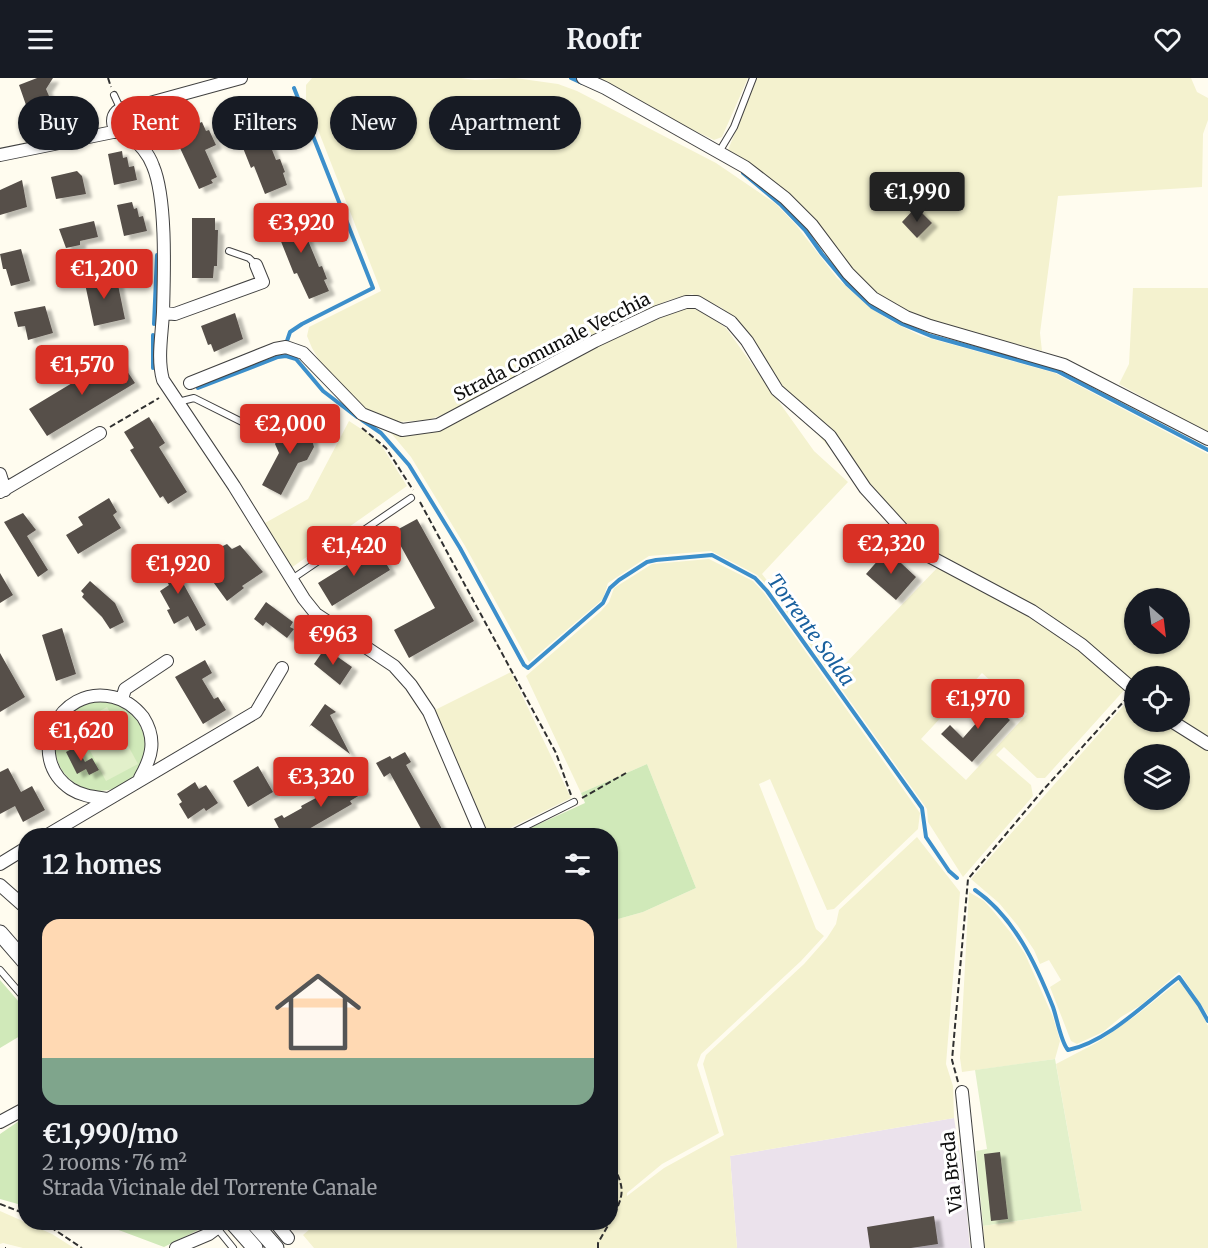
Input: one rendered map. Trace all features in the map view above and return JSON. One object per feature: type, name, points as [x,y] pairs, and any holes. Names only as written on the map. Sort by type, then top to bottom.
[{"type":"street","points":[[179,96],[241,78]]},
{"type":"street","points":[[583,78],[605,88],[745,167],[785,198],[812,225],[848,273],[879,301],[906,317],[1064,365],[1208,439]]},
{"type":"street","points":[[0,155],[90,136],[111,126]]},
{"type":"street","points":[[145,150],[153,164],[158,180],[162,220],[163,313],[160,332],[160,371],[163,380],[316,614],[394,666],[411,685],[429,712],[479,828]]},
{"type":"street","points":[[163,313],[175,314],[263,282],[256,265]]},
{"type":"street","name":"Strada Comunale Vecchia","points":[[190,383],[286,347],[303,352],[362,414],[402,430],[438,425],[595,341],[657,312],[686,302],[697,302],[731,322],[747,341],[777,390],[830,436],[865,488],[925,554],[1032,611],[1082,645],[1124,681]]},
{"type":"street","points":[[0,474],[2,491],[100,433]]},
{"type":"street","points":[[122,699],[126,689],[167,661]]},
{"type":"street","points":[[59,828],[256,712],[282,668]]},
{"type":"street","points":[[107,798],[87,796],[70,788],[57,774],[50,757],[49,738],[56,720],[68,706],[84,697],[103,694],[122,699],[137,710],[148,725],[152,744],[149,762],[140,779]]},
{"type":"street","points":[[1189,732],[1208,744]]},
{"type":"street","points":[[0,864],[18,853]]},
{"type":"street","points":[[0,885],[18,901]]},
{"type":"street","points":[[0,933],[18,954]]},
{"type":"street","name":"Via Breda","points":[[962,1092],[978,1248]]},
{"type":"street","points":[[0,1122],[18,1112]]},
{"type":"street","points":[[176,1248],[209,1234],[211,1230]]},
{"type":"street","points":[[239,1230],[255,1248]]},
{"type":"street","points":[[260,1230],[276,1248]]},
{"type":"street","points":[[282,1230],[288,1238]]},
{"type":"lane","points":[[719,152],[734,127],[753,78]]},
{"type":"lane","points":[[229,251],[249,258],[256,265]]},
{"type":"lane","points":[[177,403],[194,398],[266,434]]},
{"type":"lane","points":[[292,579],[411,498]]},
{"type":"lane","points":[[522,828],[574,802]]},
{"type":"lane","points":[[0,970],[18,991]]},
{"type":"lane","points":[[218,1230],[232,1248]]},
{"type":"path","points":[[100,433],[170,392]]},
{"type":"path","points":[[362,414],[356,423],[386,448],[416,494],[556,753],[574,802],[626,772]]},
{"type":"path","points":[[962,1092],[952,1060],[968,879],[1044,789],[1124,701]]},
{"type":"path","points":[[618,1175],[622,1183],[622,1200],[618,1207]]},
{"type":"path","points":[[0,1204],[18,1211]]},
{"type":"path","points":[[55,1230],[82,1248]]},
{"type":"path","points":[[598,1248],[598,1243],[605,1230]]},
{"type":"shaded area","points":[[312,78],[461,78],[475,80],[515,78],[558,84],[577,91],[716,163],[776,204],[796,225],[837,278],[870,308],[893,322],[921,336],[1055,373],[1208,454],[1208,739],[1190,726],[1190,666],[1124,666],[1124,674],[1086,642],[929,550],[807,422],[734,319],[722,308],[692,294],[669,300],[623,320],[453,411],[428,420],[397,422],[367,410],[326,372],[307,336],[309,327],[381,291],[318,130],[318,96],[306,96],[306,85]]},
{"type":"shaded area","points":[[600,78],[748,78],[722,137],[714,140]]},
{"type":"shaded area","points":[[757,78],[1191,78],[1197,92],[1208,98],[1208,120],[1203,134],[1202,187],[1058,196],[1040,333],[1042,351],[944,325],[909,313],[879,295],[857,276],[749,163],[728,150]]},
{"type":"shaded area","points":[[1133,288],[1208,288],[1208,433],[1119,384],[1129,364]]},
{"type":"shaded area","points":[[688,307],[703,312],[726,328],[814,451],[848,482],[762,574],[812,638],[842,667],[939,566],[1030,615],[1101,666],[1124,686],[1124,690],[1045,778],[1037,778],[1004,747],[996,755],[1031,785],[1033,796],[963,877],[928,822],[927,809],[768,586],[757,575],[711,551],[649,556],[608,583],[603,599],[529,662],[465,546],[411,457],[391,433],[438,430],[627,331]],"holes":[[[982,673],[1027,714],[966,780],[921,739]]]},
{"type":"shaded area","points":[[349,421],[378,440],[407,486],[291,568],[265,523],[308,499]]},
{"type":"shaded area","points":[[709,559],[753,581],[764,593],[920,813],[918,829],[834,909],[827,910],[770,779],[759,784],[816,929],[824,936],[801,961],[701,1054],[697,1065],[719,1133],[662,1164],[627,1193],[627,1196],[664,1168],[724,1135],[703,1064],[706,1055],[804,964],[827,938],[836,924],[839,910],[917,837],[960,892],[946,1064],[953,1086],[954,1118],[730,1156],[737,1248],[314,1248],[303,1235],[309,1230],[618,1230],[618,919],[643,912],[696,888],[647,764],[581,793],[526,676],[601,611],[609,602],[614,588],[652,564]]},
{"type":"shaded area","points":[[511,672],[571,798],[510,828],[481,828],[433,711]]},
{"type":"shaded area","points":[[1124,705],[1124,732],[1185,732],[1208,747],[1208,1015],[1179,972],[1141,1005],[1121,1017],[1103,1032],[1077,1044],[1071,1041],[1050,987],[1061,980],[1049,960],[1040,964],[1034,950],[1018,926],[999,903],[971,879]]},
{"type":"shaded area","points":[[969,892],[984,901],[994,912],[1025,954],[1053,1017],[1060,1041],[1055,1059],[962,1072],[960,1058]]},
{"type":"shaded area","points":[[1179,981],[1198,1006],[1208,1026],[1208,1248],[984,1248],[983,1226],[1082,1211],[1056,1064],[1098,1042]]},
{"type":"shaded area","points":[[954,1118],[964,1181],[970,1248],[737,1248],[730,1156]]},
{"type":"shaded area","points":[[0,1211],[18,1219],[18,1230],[43,1230],[74,1248],[23,1248],[0,1244]]},
{"type":"green space","points":[[100,701],[117,705],[132,714],[141,729],[145,746],[141,763],[132,778],[117,787],[100,791],[83,787],[68,778],[59,763],[55,746],[59,729],[68,714],[83,705]]},
{"type":"green space","points":[[107,707],[138,764],[106,781],[76,724]]},
{"type":"green space","points":[[647,764],[696,888],[643,912],[618,919],[618,828],[530,828],[585,803],[581,793]]},
{"type":"green space","points":[[0,980],[18,1001],[18,1037],[0,1048]]},
{"type":"green space","points":[[1055,1059],[1082,1211],[983,1226],[976,1151],[987,1149],[975,1070]]},
{"type":"green space","points":[[18,1122],[18,1204],[0,1199],[0,1134]]},
{"type":"green space","points":[[119,1230],[198,1230],[164,1247]]},
{"type":"building","points":[[37,78],[53,78],[46,89],[49,96],[23,96],[19,85]]},
{"type":"building","points":[[202,122],[206,131],[209,130],[212,136],[212,147],[205,150],[217,177],[211,180],[213,183],[199,189],[181,150],[200,150],[200,123]]},
{"type":"building","points":[[244,150],[272,150],[276,160],[280,159],[287,185],[265,194],[254,166],[251,168]]},
{"type":"building","points":[[122,151],[123,158],[127,157],[129,167],[134,166],[137,180],[114,185],[108,154]]},
{"type":"building","points":[[77,171],[82,176],[86,194],[56,199],[51,177]]},
{"type":"building","points":[[22,180],[27,207],[0,215],[0,190]]},
{"type":"building","points":[[132,202],[134,209],[137,208],[139,217],[143,216],[147,231],[124,236],[117,205]]},
{"type":"building","points":[[916,207],[932,223],[917,238],[902,222]]},
{"type":"building","points":[[295,209],[319,267],[322,266],[327,279],[324,280],[329,291],[309,299],[297,273],[294,274],[272,219]]},
{"type":"building","points":[[192,218],[215,218],[215,230],[218,230],[217,266],[214,266],[213,278],[192,278]]},
{"type":"building","points":[[94,221],[98,237],[80,241],[80,245],[66,248],[59,229]]},
{"type":"building","points":[[21,249],[30,281],[11,286],[6,269],[3,269],[0,254]]},
{"type":"building","points":[[116,275],[125,319],[94,326],[84,279],[98,276],[99,279]]},
{"type":"building","points":[[45,306],[53,333],[28,340],[25,326],[18,327],[14,312]]},
{"type":"building","points":[[235,313],[243,339],[214,352],[211,344],[208,345],[201,326]]},
{"type":"building","points":[[117,356],[135,383],[47,436],[29,409]]},
{"type":"building","points":[[149,417],[165,443],[159,447],[187,492],[168,504],[163,496],[160,498],[130,450],[134,448],[124,432]]},
{"type":"building","points":[[301,418],[314,426],[310,433],[314,447],[307,460],[298,463],[281,495],[262,485],[279,453],[275,444],[282,431],[296,426]]},
{"type":"building","points":[[109,498],[117,512],[113,515],[121,528],[78,554],[66,535],[83,525],[78,517]]},
{"type":"building","points":[[23,513],[36,530],[27,536],[48,570],[38,577],[4,522]]},
{"type":"building","points":[[417,519],[474,621],[409,658],[394,630],[435,608],[393,532]]},
{"type":"building","points":[[227,544],[232,549],[240,545],[263,572],[242,586],[244,588],[227,601],[200,564],[207,561],[204,555]]},
{"type":"building","points":[[376,547],[390,570],[332,606],[318,583]]},
{"type":"building","points":[[887,550],[916,577],[896,600],[866,574]]},
{"type":"building","points":[[167,554],[206,625],[196,631],[188,616],[174,624],[167,610],[170,609],[160,591],[169,585],[154,561]]},
{"type":"building","points":[[0,573],[13,595],[0,603]]},
{"type":"building","points":[[90,581],[115,603],[124,622],[110,629],[102,617],[82,597],[84,594],[81,591]]},
{"type":"building","points":[[266,602],[293,622],[290,627],[294,629],[287,638],[266,622],[263,626],[254,619]]},
{"type":"building","points":[[62,628],[76,674],[56,681],[42,635]]},
{"type":"building","points":[[325,648],[352,667],[340,685],[314,664]]},
{"type":"building","points":[[0,653],[25,697],[0,712]]},
{"type":"building","points":[[205,660],[212,673],[202,679],[214,699],[218,697],[226,710],[203,724],[175,677]]},
{"type":"building","points":[[979,693],[1010,720],[972,762],[941,734],[950,725],[963,738],[985,713],[972,701]]},
{"type":"building","points":[[325,704],[336,712],[330,715],[350,754],[311,725],[309,727]]},
{"type":"building","points":[[77,746],[85,762],[92,758],[99,770],[89,775],[86,769],[77,774],[66,752]]},
{"type":"building","points":[[405,752],[411,762],[406,765],[441,828],[421,828],[390,773],[384,777],[376,763],[390,756],[392,759]]},
{"type":"building","points":[[258,766],[273,792],[248,807],[233,781]]},
{"type":"building","points":[[8,768],[21,792],[32,786],[45,810],[23,822],[15,806],[0,814],[0,772]]},
{"type":"building","points":[[354,772],[365,792],[350,801],[352,804],[311,828],[279,828],[274,819],[282,815],[284,818],[302,808],[301,806],[340,785],[346,780],[344,777]]},
{"type":"building","points":[[195,782],[199,789],[206,785],[218,803],[206,811],[204,808],[188,819],[179,804],[182,802],[177,794]]},
{"type":"building","points":[[1000,1152],[1008,1219],[991,1221],[984,1154]]},
{"type":"building","points":[[934,1216],[938,1244],[911,1248],[870,1248],[867,1227]]},
{"type":"waterway","points":[[571,78],[582,83]]},
{"type":"waterway","points":[[287,341],[290,332],[302,324],[373,288],[294,88]]},
{"type":"waterway","points":[[743,173],[781,205],[805,230],[847,284],[872,307],[902,324],[931,336],[1057,371],[1208,450]]},
{"type":"waterway","name":"Torrente Solda","points":[[154,324],[157,255]]},
{"type":"waterway","name":"Torrente Solda","points":[[153,335],[153,368]]},
{"type":"waterway","name":"Torrente Solda","points":[[198,388],[286,356],[296,359],[323,391],[357,417]]},
{"type":"waterway","name":"Torrente Solda","points":[[362,420],[381,433],[409,465],[460,548],[524,665],[528,668],[603,603],[610,588],[647,562],[712,555],[755,578],[767,591],[922,808],[926,837],[949,871],[957,878]]},
{"type":"waterway","name":"Torrente Solda","points":[[975,890],[1001,914],[1022,942],[1053,1007],[1063,1042],[1068,1050],[1083,1046],[1112,1030],[1179,977],[1208,1021]]}]
